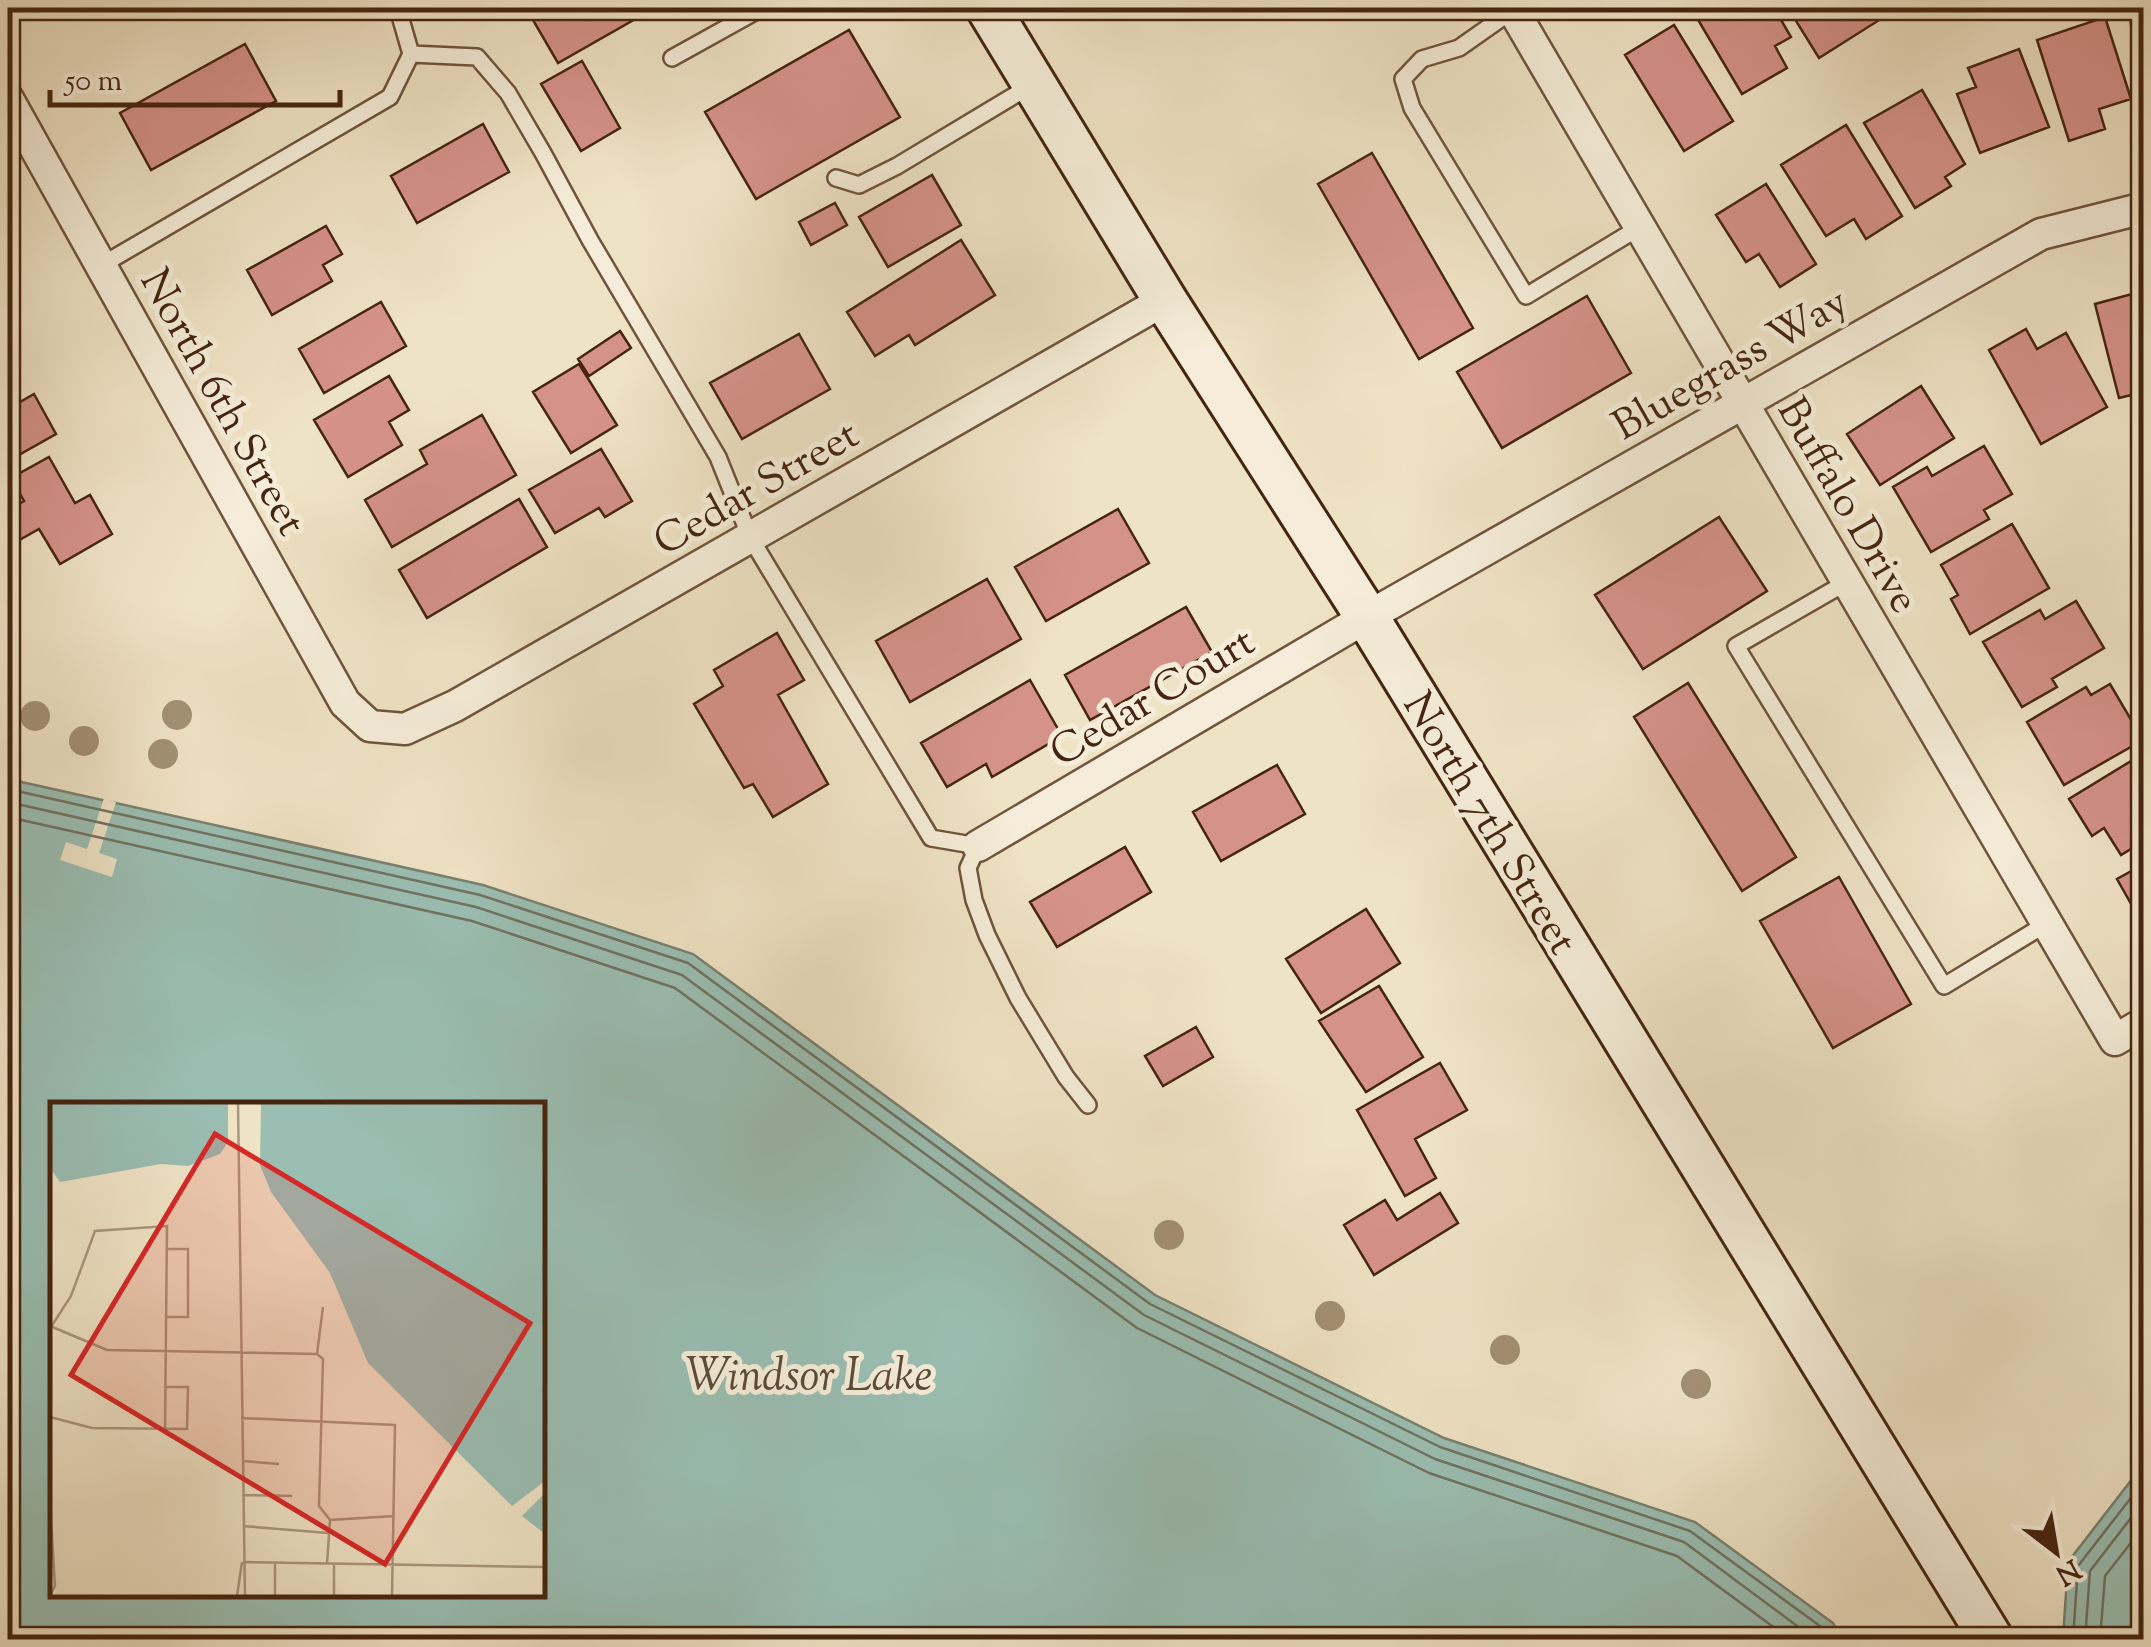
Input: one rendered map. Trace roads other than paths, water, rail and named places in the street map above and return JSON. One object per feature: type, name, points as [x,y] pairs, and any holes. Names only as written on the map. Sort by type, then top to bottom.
[{"type":"main road","name":"North 7th Street","points":[[988,8],[1165,300],[1367,617],[1992,1640]]},
{"type":"street","name":"Buffalo Drive","points":[[1515,8],[2114,1040],[2144,1024]]},
{"type":"street","name":"North 6th Street","points":[[8,100],[345,703],[370,726],[382,727]]},
{"type":"street","name":"Bluegrass Way","points":[[1367,617],[2041,234],[2144,208]]},
{"type":"street","name":"Cedar Street","points":[[382,727],[405,729],[455,706],[1165,300]]},
{"type":"street","name":"Cedar Court","points":[[978,846],[1367,617]]},
{"type":"lane","points":[[100,266],[390,97],[411,54],[395,8]]},
{"type":"lane","points":[[672,58],[762,8]]},
{"type":"lane","points":[[1515,8],[1459,48],[1422,59],[1404,79],[1412,108],[1526,296],[1640,227]]},
{"type":"lane","points":[[411,54],[478,57],[508,93],[718,457],[750,537],[931,838],[978,846],[968,868],[987,935],[1018,998],[1088,1106]]},
{"type":"lane","points":[[836,178],[859,184],[897,166],[1034,84]]},
{"type":"lane","points":[[1847,582],[1736,646],[1944,986],[2046,924]]},
{"type":"water","name":"Windsor Lake","points":[[8,779],[483,885],[693,954],[1155,1295],[1444,1438],[1695,1522],[1833,1623],[1842,1639],[8,1640]]},
{"type":"water","points":[[2143,1465],[2143,1639],[2063,1639],[2068,1562]]}]
